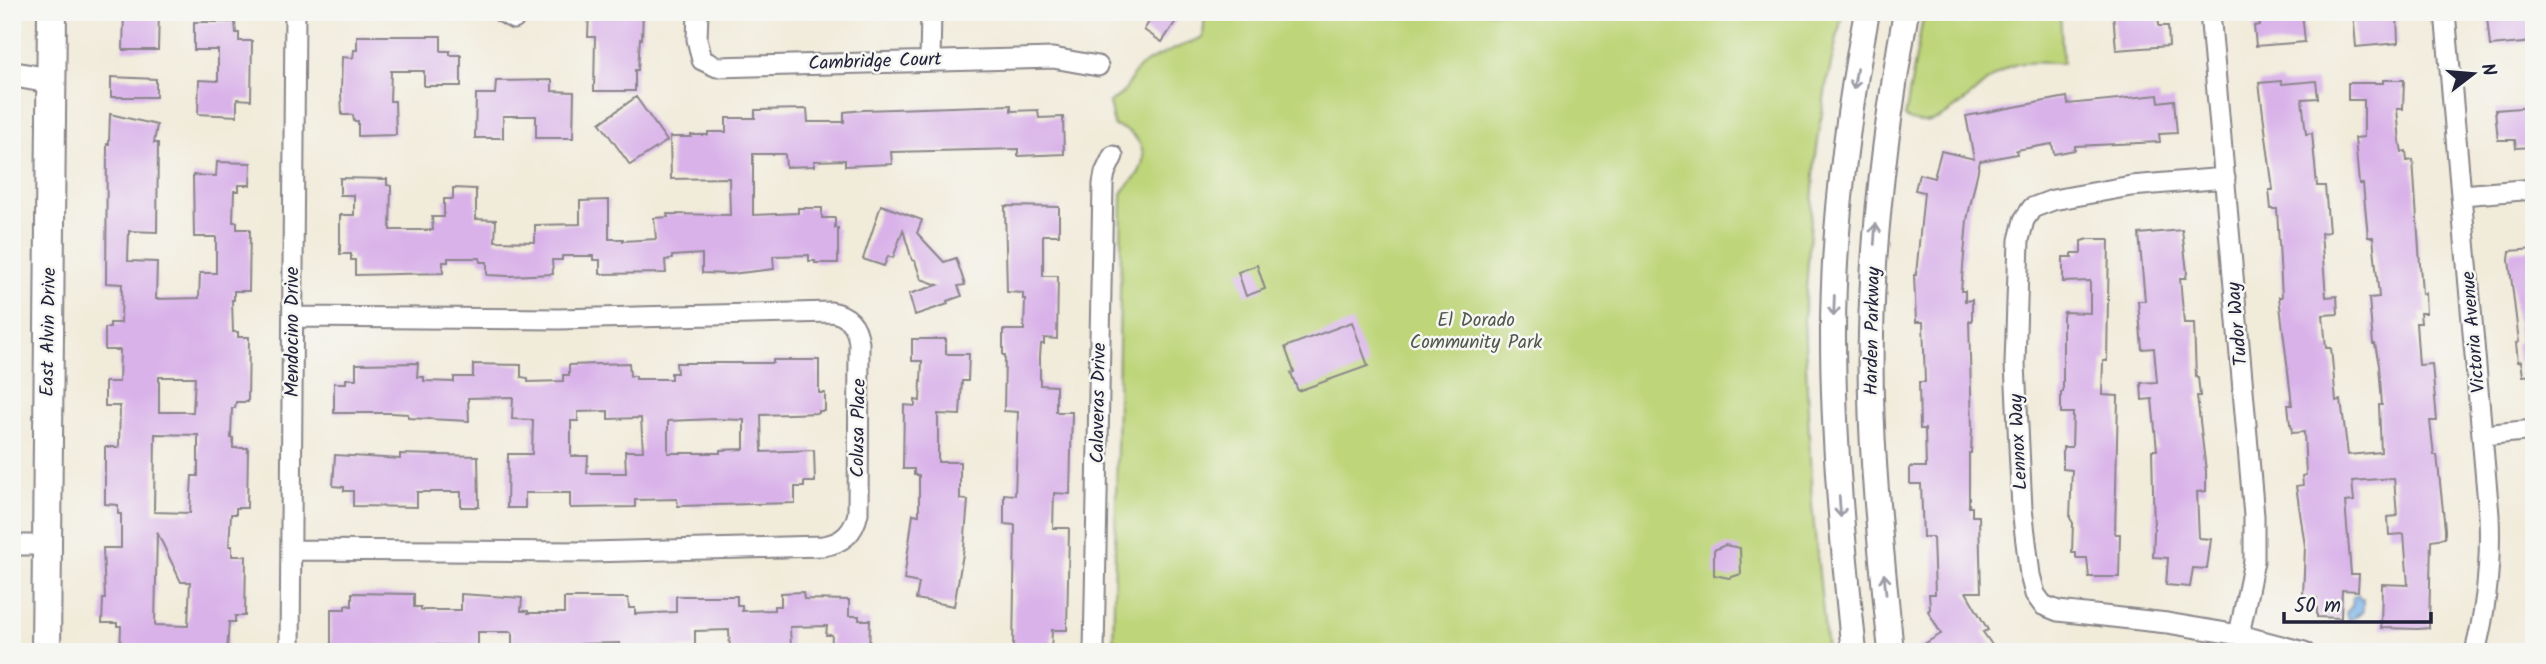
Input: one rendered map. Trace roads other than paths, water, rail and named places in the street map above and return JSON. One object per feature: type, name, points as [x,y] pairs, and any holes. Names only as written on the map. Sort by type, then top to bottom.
[{"type":"main road","name":"East Alvin Drive","points":[[46,652],[52,12]]},
{"type":"street","name":"Mendocino Drive","points":[[290,652],[295,12]]},
{"type":"street","name":"Cambridge Court","points":[[698,12],[698,50],[702,60],[717,67],[1053,58],[1098,66]]},
{"type":"street","points":[[930,61],[931,12]]},
{"type":"street","name":"Harden Parkway","points":[[1854,652],[1838,479],[1833,333],[1836,248],[1845,149],[1867,12]]},
{"type":"street","name":"Harden Parkway","points":[[1891,652],[1875,472],[1871,335],[1878,198],[1887,117],[1906,12]]},
{"type":"street","name":"Tudor Way","points":[[2210,12],[2255,539],[2252,574],[2239,635]]},
{"type":"street","name":"Victoria Avenue","points":[[2445,12],[2489,515],[2487,596],[2475,652]]},
{"type":"street","points":[[12,74],[52,81]]},
{"type":"street","name":"Calaveras Drive","points":[[1094,652],[1103,184],[1112,156]]},
{"type":"street","name":"Lennox Way","points":[[2225,178],[2099,191],[2045,202],[2028,213],[2019,240],[2016,315],[2022,509],[2030,575],[2035,594],[2043,605],[2058,611],[2118,616],[2239,635],[2304,652]]},
{"type":"street","points":[[2462,195],[2534,189]]},
{"type":"street","name":"Colusa Place","points":[[292,550],[590,552],[830,545],[846,537],[854,526],[858,513],[859,343],[856,328],[845,316],[831,312],[571,319],[294,317]]},
{"type":"street","points":[[2483,435],[2534,430]]},
{"type":"street","points":[[12,545],[47,545]]},
{"type":"water","points":[[2358,594],[2360,599],[2363,599],[2363,611],[2350,620],[2346,612],[2351,606],[2352,598]]},
{"type":"park label","name":"El Dorado Community Park","points":[[1476,332]]}]
